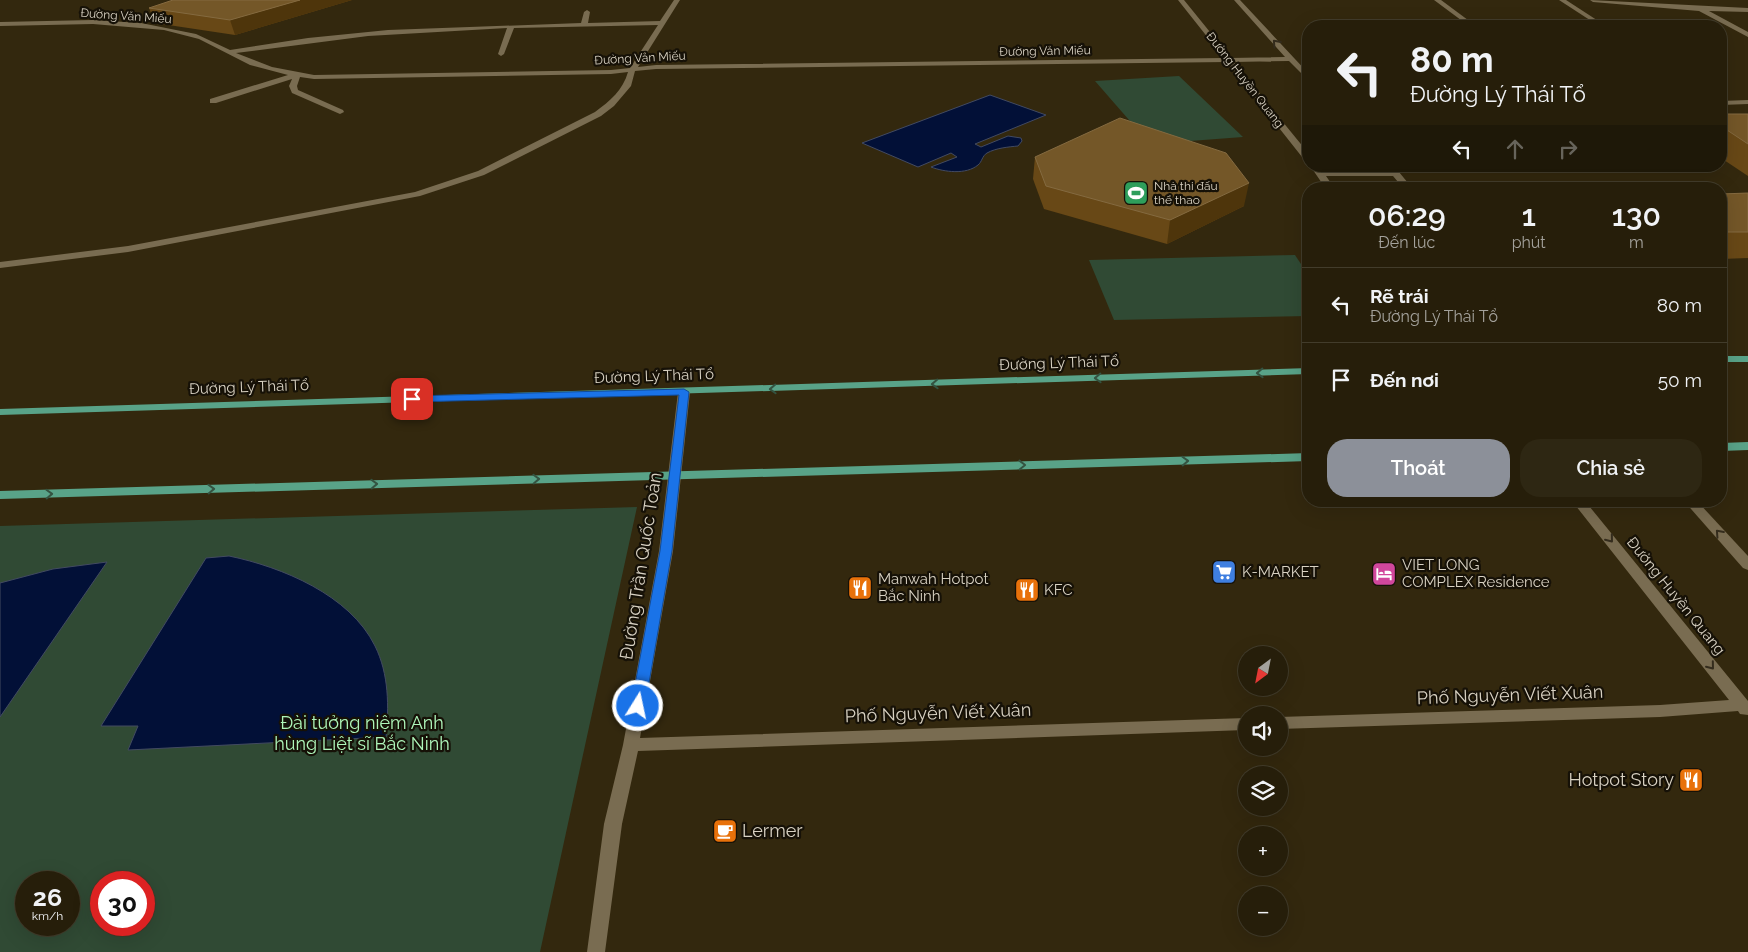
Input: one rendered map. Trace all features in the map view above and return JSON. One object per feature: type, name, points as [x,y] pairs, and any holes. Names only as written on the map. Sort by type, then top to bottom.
[{"type":"main road","points":[[1727,359],[1748,359]]},
{"type":"main road","name":"Đường Lý Thái Tổ","points":[[0,412],[1302,371]]},
{"type":"main road","points":[[1727,447],[1748,446]]},
{"type":"main road","points":[[0,495],[1302,457]]},
{"type":"street","points":[[0,265],[128,249],[370,204],[451,184],[481,173],[598,114],[612,104],[628,84],[632,70],[661,23],[678,0]]},
{"type":"street","name":"Đường Huyền Quang","points":[[1182,0],[1302,151]]},
{"type":"street","points":[[1237,0],[1302,72]]},
{"type":"street","points":[[1437,0],[1465,20]]},
{"type":"street","points":[[1562,0],[1594,20]]},
{"type":"street","points":[[1593,0],[1700,9],[1748,10]]},
{"type":"street","points":[[1700,9],[1720,20]]},
{"type":"street","points":[[584,26],[587,12]]},
{"type":"street","points":[[134,25],[153,19]]},
{"type":"street","name":"Đường Văn Miếu","points":[[0,24],[97,23],[134,25],[184,32],[204,38],[229,52],[270,69],[297,75],[344,77],[632,70],[656,67],[1290,59]]},
{"type":"street","points":[[229,52],[297,41],[388,32],[661,23]]},
{"type":"street","points":[[1727,24],[1748,35]]},
{"type":"street","points":[[501,54],[511,27]]},
{"type":"street","points":[[213,101],[297,75]]},
{"type":"street","points":[[297,75],[293,86],[295,91],[340,112]]},
{"type":"street","points":[[1727,102],[1748,102]]},
{"type":"street","points":[[1320,174],[1356,172]]},
{"type":"street","points":[[1394,172],[1402,182]]},
{"type":"street","points":[[1320,174],[1326,182]]},
{"type":"street","name":"Đường Trần Quốc Toản","points":[[596,952],[613,824],[631,744],[666,551],[684,392]]},
{"type":"street","name":"Đường Huyền Quang","points":[[1583,507],[1745,708]]},
{"type":"street","points":[[1695,507],[1748,565]]},
{"type":"street","name":"Phố Nguyễn Viết Xuân","points":[[1288,723],[1745,708]]},
{"type":"street","name":"Phố Nguyễn Viết Xuân","points":[[631,744],[1238,724]]},
{"type":"green space","points":[[1179,76],[1243,137],[1150,144],[1095,81]]},
{"type":"green space","points":[[1295,255],[1302,266],[1302,316],[1114,320],[1089,260]]},
{"type":"green space","name":"Đài tưởng niệm Anh hùng Liệt sĩ Bắc Ninh","points":[[637,507],[540,952],[0,952],[0,526]]},
{"type":"water","points":[[990,95],[1046,115],[975,144],[981,147],[1008,136],[1021,138],[1022,141],[1018,146],[987,153],[979,164],[973,168],[955,172],[931,167],[957,157],[951,153],[918,167],[862,143]]},
{"type":"water","points":[[229,556],[271,568],[312,586],[332,598],[364,628],[375,646],[383,668],[388,702],[386,737],[128,750],[138,726],[101,726],[206,558]]},
{"type":"water","points":[[107,562],[0,717],[0,583],[53,569]]},
{"type":"building","points":[[173,0],[300,0],[230,20],[149,8]]},
{"type":"building","points":[[1727,114],[1748,114],[1748,144],[1727,130]]},
{"type":"building","name":"Nhà thi đấu thể thao","points":[[1120,118],[1226,153],[1249,183],[1170,220],[1046,186],[1035,157]]},
{"type":"building","points":[[1748,193],[1748,232],[1727,232],[1727,194]]},
{"type":"place","name":"Nhà thi đấu thể thao","points":[[1136,193]]},
{"type":"place","name":"K-MARKET","points":[[1224,572]]},
{"type":"place","name":"VIET LONG COMPLEX Residence","points":[[1384,574]]},
{"type":"place","name":"Manwah Hotpot Bắc Ninh","points":[[860,588]]},
{"type":"place","name":"KFC","points":[[1027,590]]},
{"type":"place","name":"Hotpot Story","points":[[1691,780]]},
{"type":"place","name":"Lermer","points":[[725,831]]},
{"type":"route","points":[[412,399],[684,392],[666,551],[638,706]]}]
